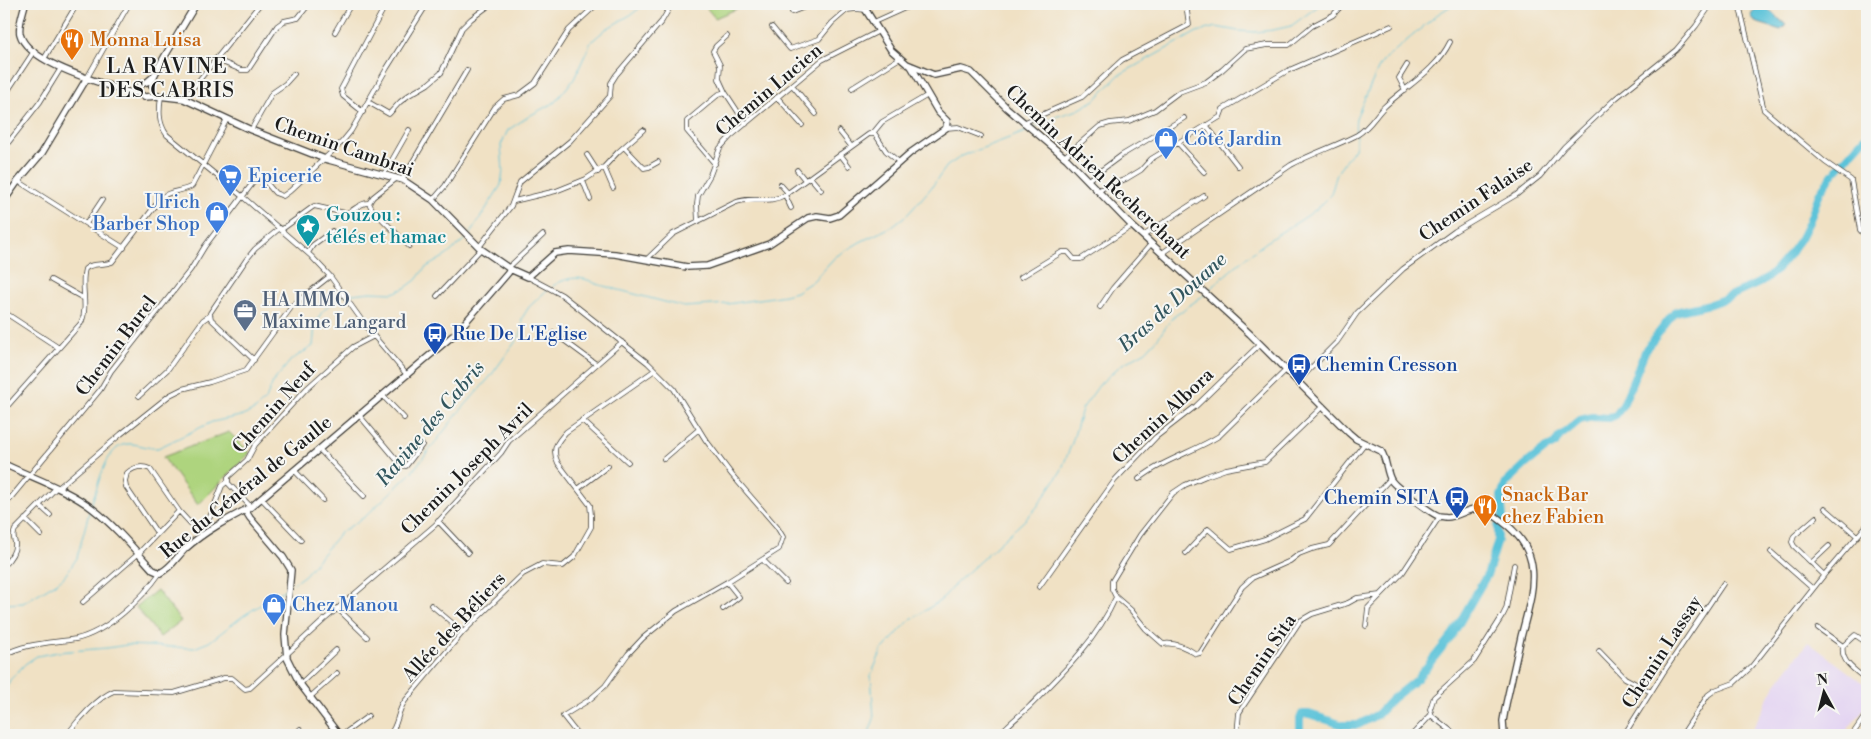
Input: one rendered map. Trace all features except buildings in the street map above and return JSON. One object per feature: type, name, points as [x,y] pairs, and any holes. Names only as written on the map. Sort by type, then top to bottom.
[{"type":"street","points":[[25,4],[20,33],[24,42],[44,59],[87,78],[129,92],[139,91]]},
{"type":"street","points":[[44,59],[77,4]]},
{"type":"street","points":[[4,201],[42,153],[129,4]]},
{"type":"street","points":[[139,91],[144,97],[151,88],[154,76],[196,4]]},
{"type":"street","points":[[184,99],[260,4]]},
{"type":"street","points":[[216,59],[241,70],[248,70],[278,26],[282,22],[298,18],[309,4]]},
{"type":"street","points":[[335,32],[352,4]]},
{"type":"street","points":[[363,112],[343,96],[341,89],[386,4]]},
{"type":"street","points":[[325,159],[346,137],[363,112],[387,68],[427,4]]},
{"type":"street","points":[[368,102],[390,114],[400,102],[430,82],[444,69],[466,24],[491,4]]},
{"type":"street","points":[[433,200],[445,186],[495,107],[504,99],[519,94],[535,83],[569,30],[596,4]]},
{"type":"street","points":[[437,296],[480,248],[514,200],[520,182],[570,141],[610,96],[611,83],[616,74],[662,21],[670,7],[676,4]]},
{"type":"street","points":[[792,12],[813,4]]},
{"type":"street","points":[[772,27],[790,49],[819,39],[832,23],[847,10],[874,4]]},
{"type":"street","points":[[874,22],[914,4]]},
{"type":"street","points":[[1024,124],[1082,97],[1122,60],[1189,25],[1186,4]]},
{"type":"street","points":[[1064,157],[1100,126],[1129,121],[1155,110],[1179,92],[1206,82],[1245,50],[1267,45],[1289,45],[1312,26],[1333,14],[1343,4]]},
{"type":"street","name":"Chemin Falaise","points":[[1298,380],[1337,342],[1357,312],[1403,268],[1455,231],[1516,195],[1540,176],[1564,147],[1616,98],[1676,50],[1709,7],[1716,4]]},
{"type":"street","points":[[1739,4],[1764,110],[1825,162],[1851,180],[1860,230],[1867,238]]},
{"type":"street","name":"Chemin Adrien Recherchant","points":[[865,7],[891,50],[912,66],[934,76],[958,69],[966,70],[1024,124],[1064,157],[1132,226],[1298,380],[1349,433],[1381,451],[1390,479],[1397,488],[1426,509],[1440,516]]},
{"type":"street","points":[[1096,191],[1126,179],[1141,170],[1151,159],[1220,117],[1223,109],[1287,71],[1391,26]]},
{"type":"street","name":"Chemin Lucien","points":[[698,222],[698,196],[725,142],[822,60],[879,30]]},
{"type":"street","points":[[727,36],[713,51],[720,65],[719,79],[725,92],[746,124]]},
{"type":"street","points":[[1162,253],[1291,165],[1312,153],[1333,147],[1359,134],[1370,125],[1386,105],[1441,58],[1450,42]]},
{"type":"street","points":[[7,92],[34,51]]},
{"type":"street","points":[[852,88],[900,58]]},
{"type":"street","points":[[1405,90],[1399,78],[1407,65]]},
{"type":"street","points":[[912,66],[938,112],[947,121],[946,128]]},
{"type":"street","points":[[4,148],[40,102],[61,68]]},
{"type":"street","points":[[139,396],[168,369],[203,320],[209,316],[255,249],[314,206],[347,213],[361,204],[369,203],[374,197],[400,179],[467,70]]},
{"type":"street","points":[[251,130],[272,93],[286,84],[294,74]]},
{"type":"street","points":[[139,91],[142,83],[160,96],[159,108],[162,129],[166,135],[243,197],[308,253],[330,276],[374,336],[407,375]]},
{"type":"street","points":[[792,85],[816,114]]},
{"type":"street","points":[[715,164],[687,131],[686,124],[687,121],[719,94],[725,92]]},
{"type":"street","points":[[648,258],[673,234],[744,199],[766,201],[778,199],[866,135],[873,133],[882,122],[928,95]]},
{"type":"street","name":"Chemin Cambrai","points":[[160,96],[184,99],[251,130],[325,159],[400,179],[433,200],[480,248],[509,268],[551,288],[622,342],[674,389],[699,429],[732,475],[777,527],[782,537],[779,548],[763,560]]},
{"type":"street","points":[[777,97],[802,125]]},
{"type":"street","points":[[1088,180],[1122,154],[1184,118]]},
{"type":"street","points":[[4,410],[83,319],[83,281],[85,269],[90,265],[104,265],[112,262],[162,197],[172,191],[190,188],[227,119]]},
{"type":"street","points":[[1206,126],[1238,166]]},
{"type":"street","points":[[528,277],[551,256],[560,252],[616,254],[648,258],[677,266],[708,266],[776,241],[808,218],[817,216],[830,218],[839,215],[899,162],[946,128],[958,127],[981,136]]},
{"type":"street","points":[[384,174],[409,130]]},
{"type":"street","points":[[514,200],[556,191],[598,172],[643,130]]},
{"type":"street","points":[[839,131],[851,146]]},
{"type":"street","points":[[873,133],[886,151],[899,162]]},
{"type":"street","points":[[1178,143],[1204,172]]},
{"type":"street","points":[[624,147],[644,168],[658,162]]},
{"type":"street","points":[[840,154],[849,166]]},
{"type":"street","points":[[588,155],[598,172]]},
{"type":"street","name":"Chemin Burel","points":[[4,506],[100,390],[111,371],[181,282],[258,174],[280,196],[284,195],[325,159]]},
{"type":"street","points":[[604,167],[613,188]]},
{"type":"street","points":[[797,170],[805,180]]},
{"type":"street","points":[[810,176],[821,190]]},
{"type":"street","points":[[583,180],[590,199]]},
{"type":"street","points":[[18,181],[124,248]]},
{"type":"street","points":[[780,184],[791,208]]},
{"type":"street","points":[[1143,236],[1204,196]]},
{"type":"street","points":[[86,224],[102,200]]},
{"type":"street","points":[[369,203],[372,209],[409,246]]},
{"type":"street","points":[[1021,277],[1062,252],[1068,252],[1074,259],[1081,259],[1132,226]]},
{"type":"street","points":[[308,253],[313,244],[332,231]]},
{"type":"street","points":[[509,268],[543,235]]},
{"type":"street","points":[[1100,307],[1113,288],[1151,244]]},
{"type":"street","name":"Rue du Général de Gaulle","points":[[4,464],[57,488],[88,505],[119,532],[153,570],[160,573],[167,569],[200,534],[248,508],[262,498],[456,333],[508,273],[509,268]]},
{"type":"street","points":[[4,565],[14,551],[13,533],[57,488],[170,394],[242,372],[249,367],[293,304],[330,276]]},
{"type":"street","points":[[52,280],[83,298]]},
{"type":"street","points":[[4,312],[59,348]]},
{"type":"street","points":[[209,316],[254,360]]},
{"type":"street","points":[[554,333],[596,364]]},
{"type":"street","name":"Chemin Neuf","points":[[200,534],[208,522],[222,486],[228,481],[228,477],[250,456],[254,445],[306,389],[354,347],[374,336]]},
{"type":"street","name":"Chemin Joseph Avril","points":[[67,735],[97,702],[114,691],[169,693],[224,678],[232,678],[247,689],[438,521],[501,453],[509,441],[622,342]]},
{"type":"street","name":"Chemin Albora","points":[[1039,587],[1115,480],[1156,437],[1196,406],[1260,344]]},
{"type":"street","name":"Allée des Béliers","points":[[389,735],[396,727],[398,713],[405,701],[463,632],[522,574],[542,564],[563,566],[574,557],[591,527],[590,505],[558,463],[554,451],[558,441],[566,432],[582,420],[655,370]]},
{"type":"street","points":[[1139,479],[1155,467],[1219,436],[1286,370]]},
{"type":"street","points":[[382,395],[404,418]]},
{"type":"street","points":[[1323,406],[1265,462],[1206,476],[1174,492],[1140,535],[1112,581],[1112,589],[1116,598],[1131,610],[1146,629],[1163,644],[1168,643],[1196,654],[1200,653],[1242,586],[1252,578],[1306,552],[1329,545],[1390,479]]},
{"type":"street","points":[[359,415],[401,466],[406,466],[422,445]]},
{"type":"street","points":[[582,420],[628,462]]},
{"type":"street","points":[[664,459],[699,429]]},
{"type":"street","points":[[1186,554],[1208,529],[1231,549],[1265,539],[1305,520],[1365,443]]},
{"type":"street","points":[[319,448],[364,496]]},
{"type":"street","points":[[157,533],[126,487],[125,481],[128,473],[141,466],[150,469],[179,511],[200,534]]},
{"type":"street","points":[[578,489],[608,466]]},
{"type":"street","points":[[294,470],[323,500]]},
{"type":"street","points":[[228,481],[248,508],[253,523],[283,557],[291,570],[285,635],[286,654],[294,675],[310,698],[341,735],[368,716]]},
{"type":"street","points":[[262,498],[301,540]]},
{"type":"street","points":[[40,504],[50,515]]},
{"type":"street","points":[[1825,508],[1857,536]]},
{"type":"street","points":[[1366,626],[1368,608],[1403,572],[1440,516],[1449,517],[1475,509],[1482,510],[1512,528],[1521,540],[1532,563],[1534,587],[1506,704],[1503,721],[1504,735]]},
{"type":"street","points":[[84,602],[138,554],[179,511]]},
{"type":"street","points":[[1816,517],[1794,536],[1792,542],[1824,575]]},
{"type":"street","points":[[25,520],[41,535]]},
{"type":"street","points":[[438,521],[468,553]]},
{"type":"street","points":[[1682,735],[1708,695],[1714,690],[1734,683],[1752,666],[1824,575],[1867,525]]},
{"type":"street","points":[[1811,562],[1829,546]]},
{"type":"street","points":[[1771,552],[1813,589]]},
{"type":"street","points":[[578,735],[563,716],[589,700],[605,686],[628,654],[643,638],[676,611],[763,560],[786,583]]},
{"type":"street","points":[[1453,734],[1433,717],[1430,704],[1434,697],[1474,661],[1503,615],[1506,609],[1514,565]]},
{"type":"street","points":[[4,655],[13,650],[43,643],[88,636],[119,617],[152,584],[160,573]]},
{"type":"street","points":[[727,582],[739,597]]},
{"type":"street","name":"Chemin Lassay","points":[[1624,735],[1723,584]]},
{"type":"street","name":"Chemin Sita","points":[[1237,735],[1239,713],[1300,621],[1312,614],[1348,603],[1357,598],[1380,595]]},
{"type":"street","points":[[724,609],[739,597],[745,596]]},
{"type":"street","points":[[999,735],[1069,666],[1094,636],[1116,598]]},
{"type":"street","points":[[431,605],[463,632]]},
{"type":"street","points":[[337,608],[367,637]]},
{"type":"street","points":[[1818,628],[1842,646],[1842,651],[1848,665],[1867,680]]},
{"type":"street","points":[[1842,646],[1855,635],[1867,644]]},
{"type":"street","points":[[300,684],[336,650]]},
{"type":"street","points":[[1598,651],[1625,678],[1651,692]]},
{"type":"street","points":[[310,698],[337,673]]},
{"type":"street","points":[[1852,735],[1867,713]]},
{"type":"street","points":[[1412,735],[1433,717]]},
{"type":"street","points":[[300,730],[304,735]]},
{"type":"shaded area","points":[[1808,642],[1867,686],[1867,705],[1843,735],[1746,735],[1752,730],[1774,687]]},
{"type":"green space","points":[[703,4],[748,4],[715,18]]},
{"type":"green space","points":[[229,432],[250,453],[198,505],[163,457]]},
{"type":"green space","points":[[157,590],[181,621],[160,637],[136,607]]},
{"type":"water","points":[[1759,4],[1762,4],[1786,25],[1781,30],[1755,22],[1751,15]]},
{"type":"waterway","points":[[470,234],[501,185],[503,171],[501,145],[508,130],[555,102],[574,79],[591,42],[606,29],[645,4]]},
{"type":"waterway","name":"Ravine des Cabris","points":[[1034,128],[1058,116],[1078,110],[1095,100],[1119,75],[1197,32],[1216,27],[1256,32],[1291,26],[1321,4]]},
{"type":"waterway","name":"Bras de Douane","points":[[1207,292],[1247,257],[1308,215],[1328,198],[1332,192],[1337,173],[1355,148],[1356,118],[1378,69],[1384,60],[1438,14],[1454,4]]},
{"type":"waterway","name":"Ravine des Cabris","points":[[553,286],[569,279],[580,278],[684,307],[728,304],[796,292],[813,281],[835,257],[891,227],[909,213],[947,166],[962,156],[1030,130]]},
{"type":"waterway","points":[[1837,169],[1867,136]]},
{"type":"waterway","points":[[1300,735],[1300,719],[1302,714],[1309,714],[1343,725],[1358,725],[1378,714],[1392,699],[1417,679],[1453,634],[1488,573],[1498,540],[1498,526],[1503,517],[1501,496],[1506,483],[1526,464],[1545,449],[1555,444],[1559,437],[1580,420],[1592,417],[1609,418],[1616,415],[1623,405],[1646,349],[1675,312],[1724,299],[1763,281],[1774,272],[1801,238],[1820,192],[1833,174]]},
{"type":"waterway","points":[[91,505],[103,469],[119,446],[131,444],[158,448],[212,422],[245,415],[256,409],[266,399],[273,382],[291,360],[313,346],[315,324],[322,312],[333,301],[343,295],[370,292],[393,293],[405,288],[416,280],[425,268],[447,255],[466,238]]},
{"type":"waterway","name":"Ravine des Cabris","points":[[294,583],[305,575],[340,533],[366,516],[411,473],[459,412],[490,377],[521,334],[522,318],[529,307],[547,290]]},
{"type":"waterway","name":"Bras de Douane","points":[[868,735],[874,719],[871,675],[882,650],[908,622],[941,600],[956,583],[1037,507],[1061,471],[1082,409],[1100,384],[1121,365],[1146,351],[1172,318],[1204,295]]},
{"type":"waterway","points":[[4,604],[23,603],[64,577],[77,558],[90,509]]},
{"type":"waterway","name":"Ravine des Cabris","points":[[4,702],[5,690],[10,680],[25,664],[37,656],[127,645],[194,648],[209,642],[243,616],[287,588]]},
{"type":"place","name":"Monna Luisa","points":[[72,61]]},
{"type":"place","name":"Côté Jardin","points":[[1166,160]]},
{"type":"place","name":"Epicerie","points":[[230,197]]},
{"type":"place","name":"Ulrich Barber Shop","points":[[217,234]]},
{"type":"place","name":"Gouzou : télés et hamac","points":[[308,247]]},
{"type":"place","name":"HA IMMO Maxime Langard","points":[[245,332]]},
{"type":"place","name":"Rue De L'Eglise","points":[[435,355]]},
{"type":"place","name":"Chemin Cresson","points":[[1299,386]]},
{"type":"place","name":"Chemin SITA","points":[[1457,519]]},
{"type":"place","name":"Snack Bar chez Fabien","points":[[1485,527]]},
{"type":"place","name":"Chez Manou","points":[[274,626]]},
{"type":"district","name":"LA RAVINE DES CABRIS","points":[[167,79]]}]
